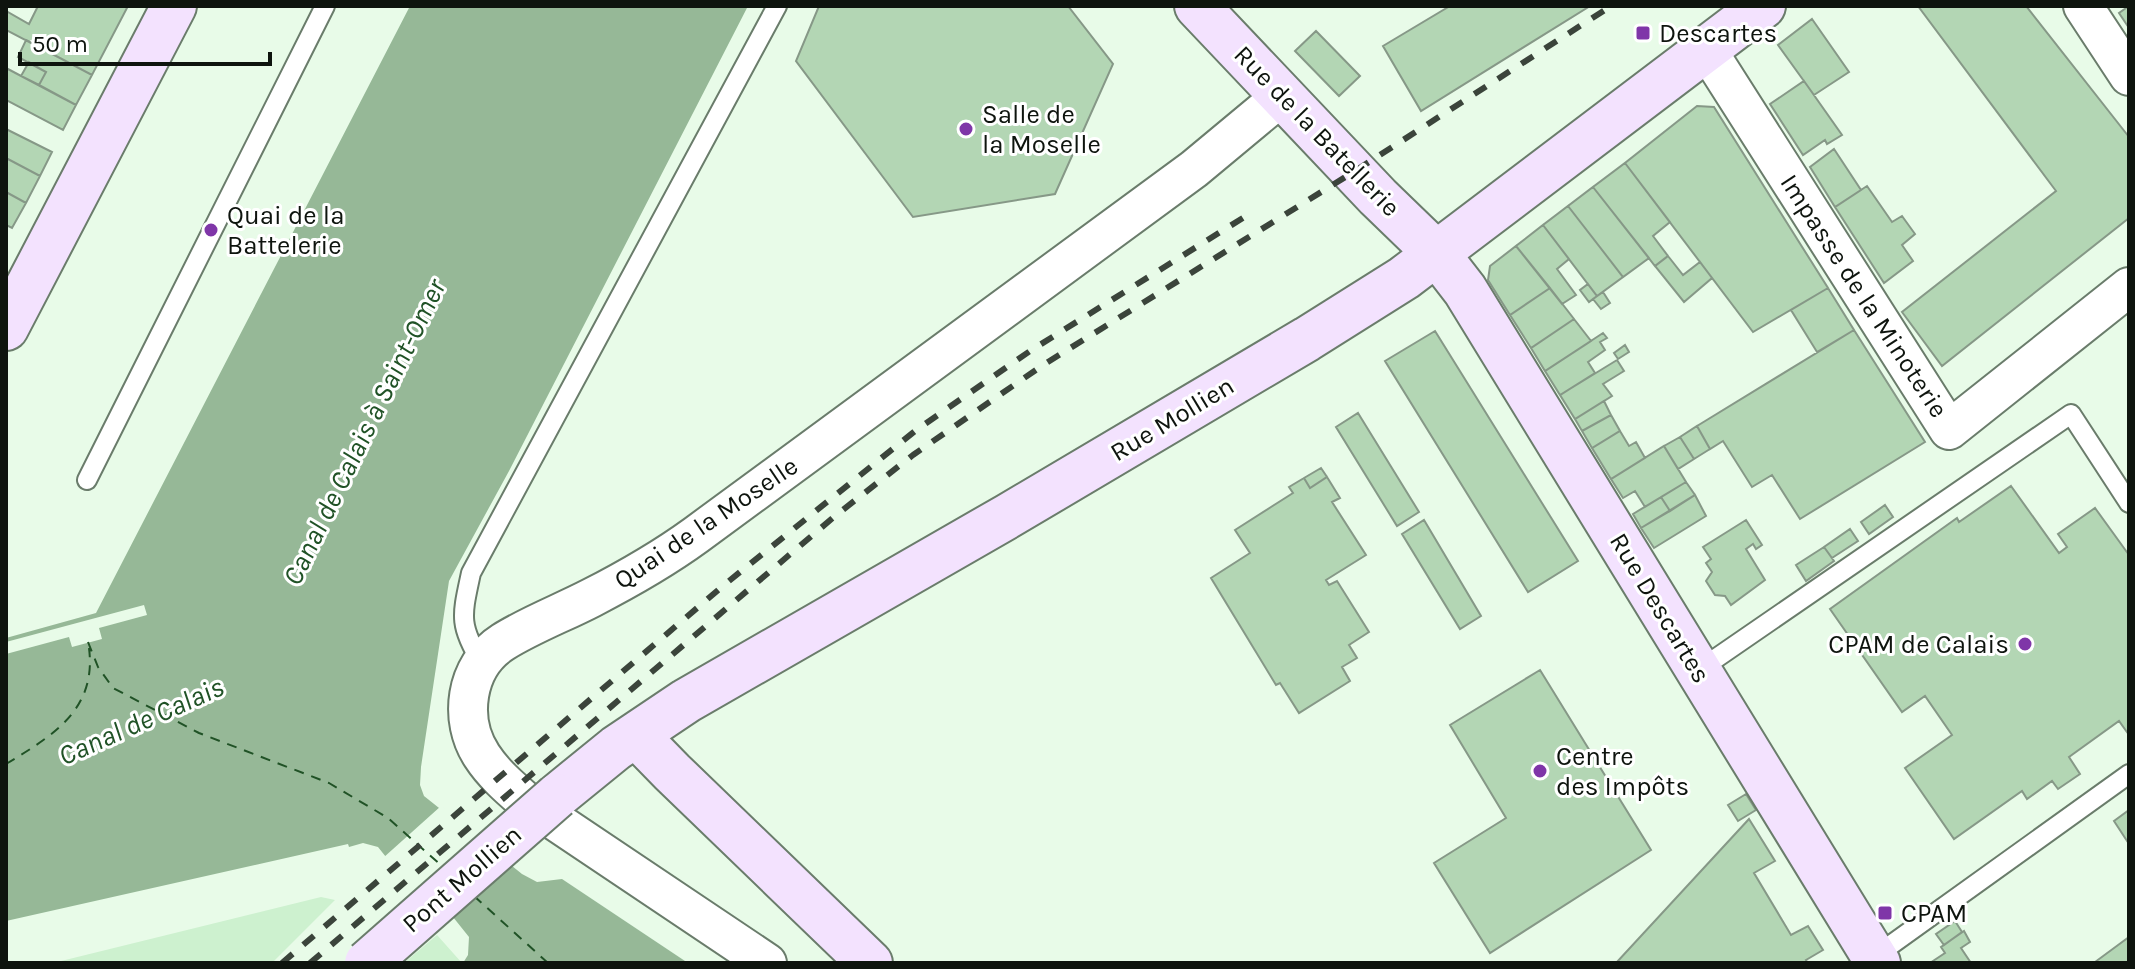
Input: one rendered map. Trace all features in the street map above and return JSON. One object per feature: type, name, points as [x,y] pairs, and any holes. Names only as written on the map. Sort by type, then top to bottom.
[{"type":"street","points":[[6,328],[174,6]]},
{"type":"street","name":"Rue de la Batellerie","points":[[1197,6],[1378,197],[1438,255]]},
{"type":"street","name":"Rue Mollien","points":[[557,796],[686,701],[1307,339],[1438,255],[1763,6]]},
{"type":"street","points":[[2083,6],[2129,76]]},
{"type":"street","name":"Impasse de la Minoterie","points":[[1707,50],[1949,430],[2129,287]]},
{"type":"street","name":"Quai de la Moselle","points":[[767,963],[524,800],[490,768],[471,734],[468,714],[468,697],[482,663],[504,641],[633,576],[696,535],[1194,169],[1283,95]]},
{"type":"street","name":"Rue Descartes","points":[[1438,255],[1477,309],[1876,960]]},
{"type":"street","points":[[636,735],[870,963]]},
{"type":"street","name":"Pont Mollien","points":[[367,963],[557,796]]},
{"type":"lane","points":[[87,480],[325,6]]},
{"type":"lane","points":[[482,663],[466,638],[463,613],[471,573],[777,6]]},
{"type":"lane","points":[[1698,670],[2071,414],[2129,503]]},
{"type":"lane","points":[[1876,960],[2129,774]]},
{"type":"shaded area","points":[[321,897],[335,900],[272,963],[53,963]]},
{"type":"shaded area","points":[[437,935],[462,963],[404,963]]},
{"type":"water","points":[[410,6],[748,6],[509,471],[449,581],[421,767],[420,785],[424,796],[522,874],[537,882],[562,879],[688,963],[463,963],[468,955],[469,937],[449,912],[390,862],[378,847],[363,843],[6,921],[6,638],[96,613]]},
{"type":"pier","points":[[144,605],[147,615],[99,628],[102,639],[72,647],[69,637],[6,654],[6,642]]},
{"type":"pier","points":[[441,806],[508,860],[446,915],[383,858]]},
{"type":"building","points":[[38,6],[128,6],[92,75],[6,30],[6,11],[29,24]]},
{"type":"building","name":"Salle de la Moselle","points":[[819,6],[1068,6],[1113,64],[1055,194],[913,217],[796,61]]},
{"type":"building","points":[[1450,6],[1590,6],[1421,111],[1383,46]]},
{"type":"building","points":[[1918,6],[2026,6],[2129,137],[2129,218],[1942,366],[1902,312],[2056,191]]},
{"type":"building","points":[[2129,6],[2129,28],[2119,13]]},
{"type":"building","points":[[1812,19],[1849,72],[1814,95],[1778,45]]},
{"type":"building","points":[[1316,31],[1360,76],[1339,96],[1295,51]]},
{"type":"building","points":[[26,40],[92,75],[76,105],[39,85],[46,72],[18,57]]},
{"type":"building","points":[[29,62],[46,72],[39,85],[21,76]]},
{"type":"building","points":[[6,68],[76,105],[63,130],[6,100]]},
{"type":"building","points":[[1804,81],[1842,135],[1827,144],[1825,140],[1803,155],[1770,104]]},
{"type":"building","points":[[1697,106],[1714,107],[1828,288],[1753,332],[1625,163]]},
{"type":"building","points":[[6,129],[52,152],[40,176],[6,158]]},
{"type":"building","points":[[1834,149],[1861,190],[1835,207],[1810,167]]},
{"type":"building","points":[[6,158],[40,176],[26,203],[6,192]]},
{"type":"building","points":[[1625,163],[1670,222],[1653,236],[1668,256],[1655,266],[1593,187]]},
{"type":"building","points":[[1867,186],[1892,222],[1902,216],[1915,234],[1902,245],[1913,261],[1884,283],[1835,207]]},
{"type":"building","points":[[1593,187],[1649,258],[1623,277],[1568,206]]},
{"type":"building","points":[[6,192],[26,203],[12,228],[6,225]]},
{"type":"building","points":[[1568,206],[1623,277],[1597,296],[1543,225]]},
{"type":"building","points":[[1543,225],[1569,259],[1557,269],[1576,295],[1562,304],[1516,246]]},
{"type":"building","points":[[1516,246],[1550,288],[1510,315],[1488,280],[1490,266]]},
{"type":"building","points":[[1668,256],[1683,275],[1700,262],[1712,278],[1684,302],[1655,266]]},
{"type":"building","points":[[1588,284],[1597,296],[1589,302],[1580,290]]},
{"type":"building","points":[[1550,288],[1574,319],[1531,348],[1510,315]]},
{"type":"building","points":[[1828,288],[1854,330],[1817,352],[1791,310]]},
{"type":"building","points":[[1603,292],[1610,303],[1601,309],[1593,299]]},
{"type":"building","points":[[1574,319],[1591,341],[1545,371],[1531,348]]},
{"type":"building","points":[[1854,330],[1925,442],[1800,519],[1772,475],[1752,487],[1723,441],[1710,449],[1697,426]]},
{"type":"building","points":[[1435,331],[1578,561],[1528,592],[1385,361]]},
{"type":"building","points":[[1603,333],[1607,338],[1600,342],[1605,350],[1588,362],[1595,373],[1560,395],[1545,371]]},
{"type":"building","points":[[1625,345],[1629,352],[1618,359],[1614,353]]},
{"type":"building","points":[[1617,360],[1624,371],[1603,384],[1612,396],[1575,419],[1560,395]]},
{"type":"building","points":[[1604,401],[1611,415],[1582,431],[1575,419]]},
{"type":"building","points":[[1358,413],[1419,512],[1397,526],[1336,427]]},
{"type":"building","points":[[1611,415],[1620,431],[1592,448],[1582,431]]},
{"type":"building","points":[[1697,426],[1710,449],[1694,459],[1680,437]]},
{"type":"building","points":[[1620,431],[1629,446],[1636,442],[1645,458],[1611,479],[1592,448]]},
{"type":"building","points":[[1680,437],[1694,459],[1678,469],[1664,446]]},
{"type":"building","points":[[1664,446],[1686,482],[1645,507],[1635,491],[1623,498],[1611,479]]},
{"type":"building","points":[[1321,468],[1327,477],[1310,488],[1304,478]]},
{"type":"building","points":[[1327,477],[1340,498],[1332,502],[1366,555],[1326,580],[1329,585],[1337,581],[1369,632],[1349,645],[1357,658],[1342,667],[1350,681],[1299,713],[1280,683],[1276,685],[1211,578],[1250,553],[1235,530],[1293,493],[1289,487],[1304,478],[1310,488]]},
{"type":"building","points":[[1686,482],[1695,495],[1670,511],[1661,497]]},
{"type":"building","points":[[2011,486],[2059,553],[2067,547],[2058,534],[2095,508],[2129,555],[2129,735],[2119,721],[2069,757],[2080,774],[2058,789],[2052,781],[2027,799],[2022,791],[1954,839],[1905,768],[1952,735],[1925,696],[1902,712],[1830,609],[1957,518],[1959,522]]},
{"type":"building","points":[[1695,495],[1706,516],[1654,548],[1641,528]]},
{"type":"building","points":[[1661,497],[1670,511],[1641,528],[1633,514]]},
{"type":"building","points":[[1885,505],[1893,517],[1869,534],[1861,522]]},
{"type":"building","points":[[1424,520],[1481,616],[1460,629],[1402,534]]},
{"type":"building","points":[[1746,520],[1762,545],[1756,549],[1753,544],[1746,549],[1765,580],[1731,605],[1725,596],[1715,595],[1706,581],[1712,572],[1706,563],[1711,559],[1703,547]]},
{"type":"building","points":[[1850,529],[1858,541],[1832,558],[1824,547]]},
{"type":"building","points":[[1824,547],[1834,561],[1806,581],[1796,565]]},
{"type":"building","name":"Centre des Impôts","points":[[1540,670],[1651,850],[1490,953],[1434,863],[1506,818],[1450,725]]},
{"type":"building","points":[[1746,794],[1756,810],[1738,821],[1728,805]]},
{"type":"building","points":[[2129,810],[2129,844],[2114,821]]},
{"type":"building","points":[[1749,819],[1775,861],[1754,873],[1791,935],[1808,926],[1823,950],[1806,960],[1808,963],[1616,963]]},
{"type":"building","points":[[1955,921],[1962,932],[1944,945],[1936,934]]},
{"type":"building","points":[[1964,931],[1970,942],[1961,948],[1971,963],[1930,963],[1945,953],[1941,947]]},
{"type":"building","points":[[2129,937],[2129,963],[2095,962]]},
{"type":"ferry route","points":[[88,642],[98,667],[113,688],[199,733],[329,783],[388,818],[443,867]]},
{"type":"ferry route","points":[[6,764],[40,743],[68,719],[86,688],[90,670],[89,648]]},
{"type":"ferry route","points":[[474,896],[548,963]]},
{"type":"railway","points":[[310,963],[835,516],[913,455],[1043,365],[1355,171],[1611,6]]},
{"type":"railway","points":[[282,963],[724,585],[915,431],[1030,351],[1246,216]]},
{"type":"place","name":"Descartes","points":[[1643,33]]},
{"type":"place","name":"Salle de la Moselle","points":[[966,129]]},
{"type":"place","name":"Quai de la Battelerie","points":[[211,230]]},
{"type":"place","name":"CPAM de Calais","points":[[2025,644]]},
{"type":"place","name":"Centre des Impôts","points":[[1540,771]]},
{"type":"place","name":"CPAM","points":[[1885,913]]},
{"type":"water label","name":"Canal de Calais à Saint-Omer","points":[[364,432]]},
{"type":"water label","name":"Canal de Calais","points":[[141,721]]}]
